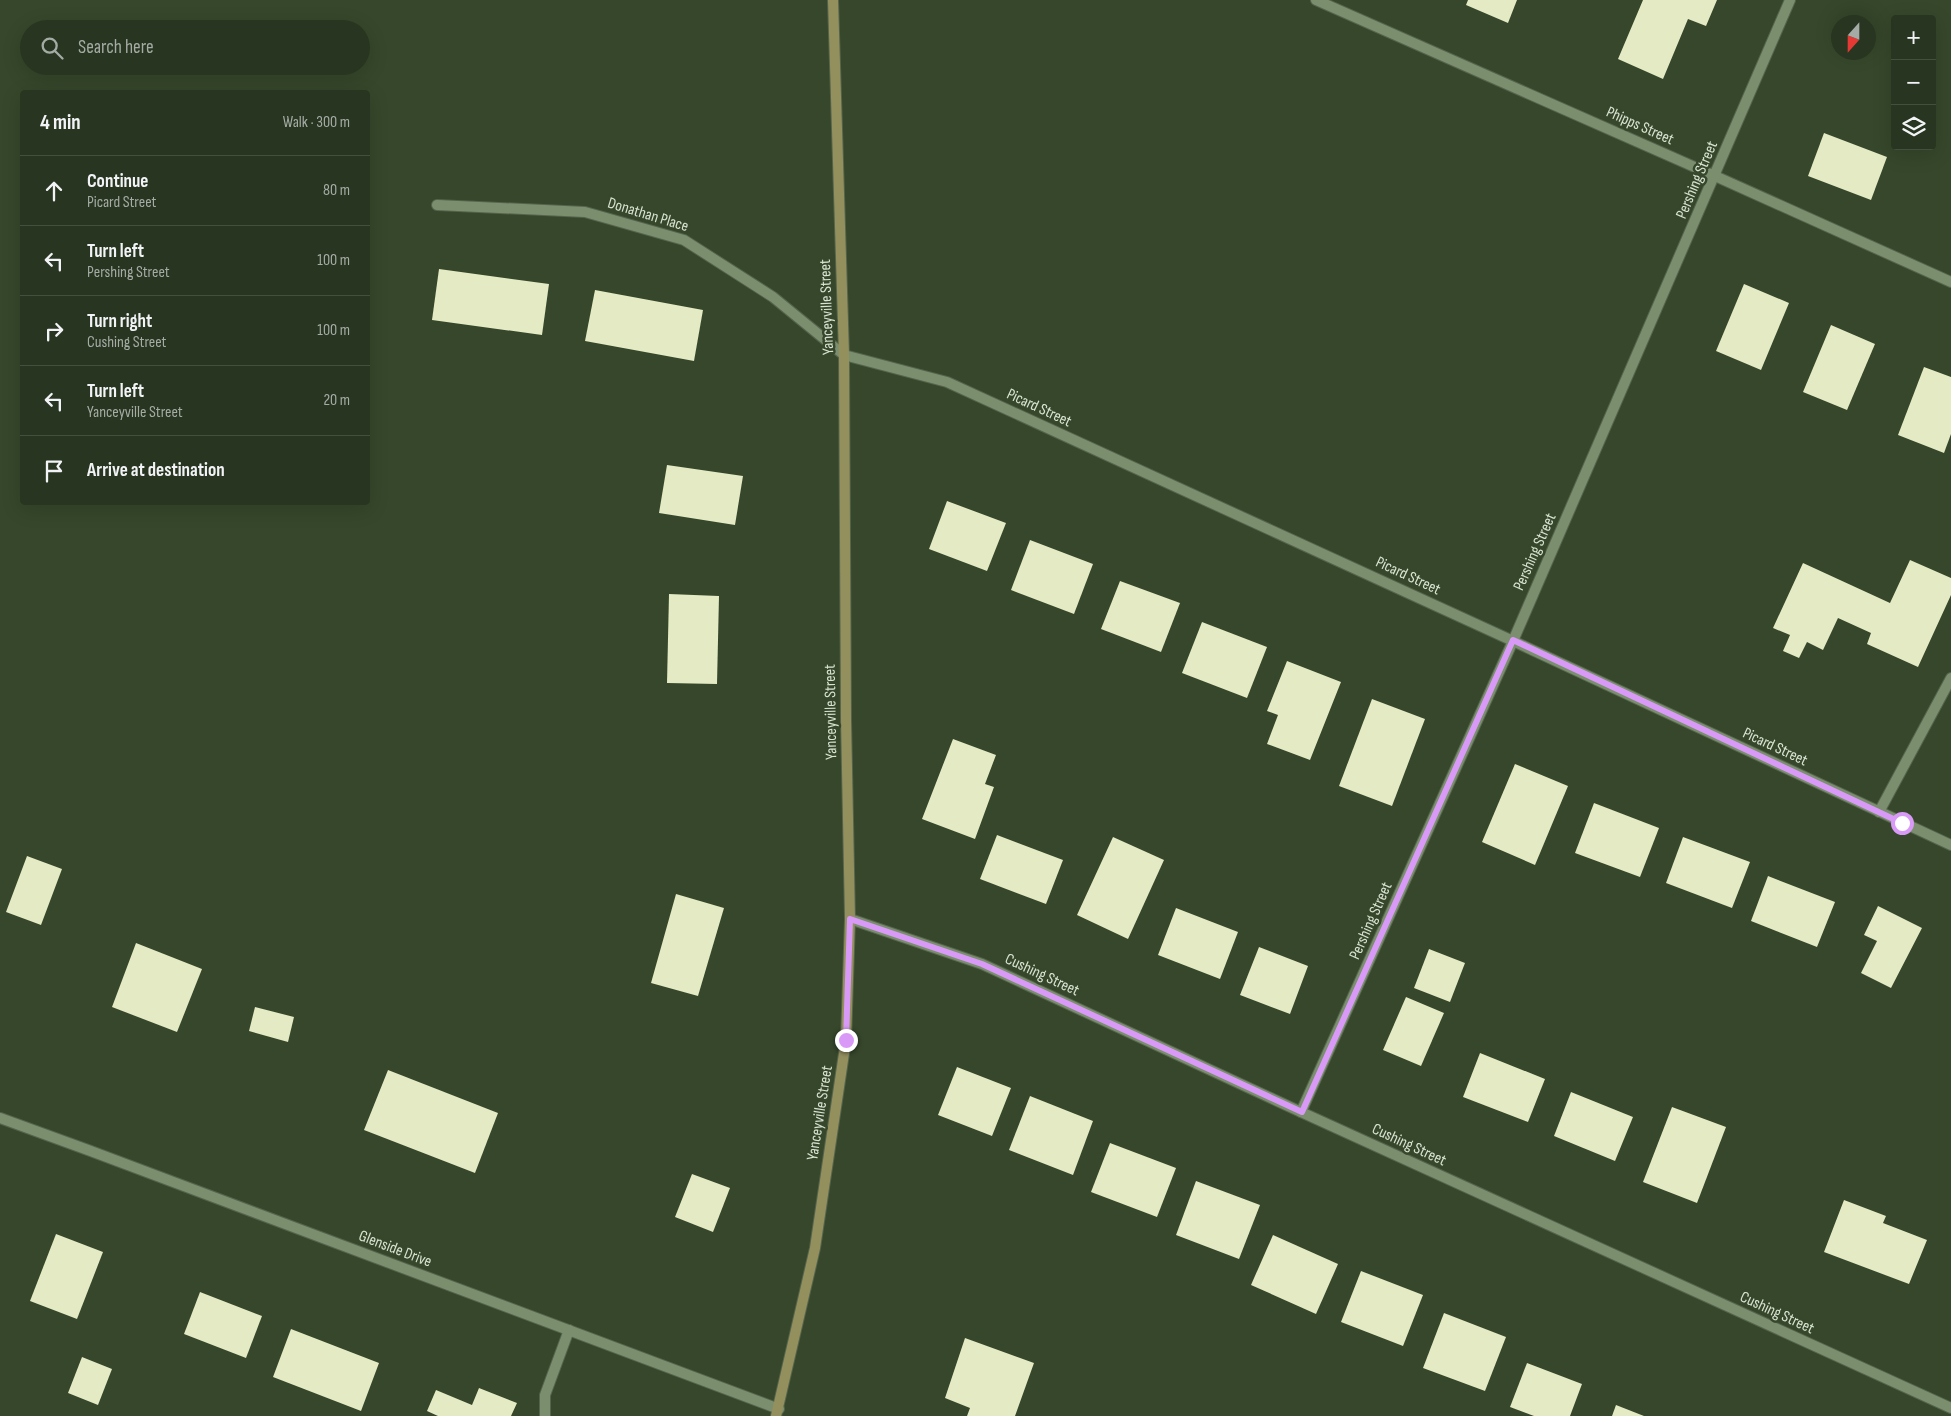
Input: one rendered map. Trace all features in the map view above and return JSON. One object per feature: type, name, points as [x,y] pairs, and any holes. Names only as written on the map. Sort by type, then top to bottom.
[{"type":"main road","name":"Yanceyville Street","points":[[778,1412],[815,1248],[846,1040],[850,919],[846,719],[844,355],[833,0]]},
{"type":"street","name":"Phipps Street","points":[[1316,0],[1951,282]]},
{"type":"street","name":"Pershing Street","points":[[1302,1112],[1513,640],[1790,0]]},
{"type":"street","name":"Donathan Place","points":[[437,205],[585,212],[684,240],[773,297],[844,355]]},
{"type":"street","name":"Picard Street","points":[[844,355],[947,382],[1513,640],[1951,845]]},
{"type":"street","points":[[1879,812],[1951,678]]},
{"type":"street","name":"Cushing Street","points":[[850,919],[982,964],[1951,1408]]},
{"type":"street","name":"Glenside Drive","points":[[0,1118],[569,1330],[778,1412]]},
{"type":"street","points":[[545,1416],[546,1395],[569,1330]]},
{"type":"building","points":[[1468,0],[1517,0],[1508,23],[1466,5]]},
{"type":"building","points":[[1643,0],[1717,0],[1706,26],[1688,19],[1663,79],[1618,59]]},
{"type":"building","points":[[1824,133],[1887,157],[1871,200],[1808,176]]},
{"type":"building","points":[[439,269],[549,284],[542,335],[432,320]]},
{"type":"building","points":[[1744,284],[1789,303],[1761,370],[1716,351]]},
{"type":"building","points":[[595,290],[703,310],[694,361],[585,341]]},
{"type":"building","points":[[1831,325],[1875,344],[1847,410],[1803,392]]},
{"type":"building","points":[[1924,367],[1951,377],[1951,434],[1944,453],[1898,435]]},
{"type":"building","points":[[667,465],[743,476],[735,525],[659,513]]},
{"type":"building","points":[[947,501],[1006,523],[987,571],[929,549]]},
{"type":"building","points":[[1030,540],[1093,564],[1074,614],[1011,590]]},
{"type":"building","points":[[1910,560],[1951,578],[1951,595],[1918,667],[1867,644],[1871,633],[1838,618],[1823,650],[1807,642],[1799,658],[1783,651],[1790,635],[1773,628],[1803,563],[1890,603]]},
{"type":"building","points":[[1120,581],[1180,603],[1161,652],[1101,629]]},
{"type":"building","points":[[669,594],[719,596],[717,684],[667,683]]},
{"type":"building","points":[[1202,622],[1267,647],[1247,698],[1182,673]]},
{"type":"building","points":[[1287,661],[1341,682],[1310,760],[1267,744],[1278,715],[1267,711]]},
{"type":"building","points":[[1372,699],[1425,719],[1392,806],[1339,786]]},
{"type":"building","points":[[953,739],[996,755],[985,784],[994,787],[975,839],[922,819]]},
{"type":"building","points":[[1515,764],[1568,786],[1535,865],[1482,842]]},
{"type":"building","points":[[1594,803],[1659,828],[1640,877],[1575,853]]},
{"type":"building","points":[[997,835],[1063,860],[1046,904],[980,879]]},
{"type":"building","points":[[1113,837],[1164,860],[1128,939],[1077,915]]},
{"type":"building","points":[[1683,837],[1750,862],[1732,908],[1666,883]]},
{"type":"building","points":[[27,856],[62,869],[41,925],[6,912]]},
{"type":"building","points":[[1768,876],[1835,902],[1817,947],[1751,921]]},
{"type":"building","points":[[676,894],[724,908],[698,996],[651,983]]},
{"type":"building","points":[[1878,906],[1922,928],[1891,988],[1861,973],[1877,941],[1864,935]]},
{"type":"building","points":[[1176,908],[1238,932],[1220,979],[1158,955]]},
{"type":"building","points":[[136,943],[202,969],[177,1032],[112,1007]]},
{"type":"building","points":[[1259,947],[1308,966],[1290,1014],[1240,995]]},
{"type":"building","points":[[1429,949],[1465,963],[1450,1002],[1414,988]]},
{"type":"building","points":[[1406,997],[1444,1013],[1421,1066],[1383,1050]]},
{"type":"building","points":[[255,1007],[294,1017],[288,1042],[249,1031]]},
{"type":"building","points":[[1480,1053],[1545,1079],[1528,1122],[1463,1097]]},
{"type":"building","points":[[957,1067],[1011,1088],[992,1136],[938,1115]]},
{"type":"building","points":[[388,1070],[498,1113],[475,1173],[364,1130]]},
{"type":"building","points":[[1571,1092],[1633,1117],[1615,1161],[1554,1136]]},
{"type":"building","points":[[1030,1096],[1093,1121],[1073,1175],[1009,1150]]},
{"type":"building","points":[[1672,1107],[1726,1127],[1697,1203],[1643,1182]]},
{"type":"building","points":[[1110,1143],[1176,1168],[1157,1217],[1091,1192]]},
{"type":"building","points":[[692,1174],[730,1188],[713,1232],[675,1217]]},
{"type":"building","points":[[1196,1181],[1260,1205],[1239,1259],[1176,1235]]},
{"type":"building","points":[[1844,1200],[1886,1216],[1883,1223],[1927,1240],[1909,1284],[1824,1252]]},
{"type":"building","points":[[56,1234],[103,1252],[77,1319],[30,1301]]},
{"type":"building","points":[[1273,1235],[1338,1264],[1316,1314],[1251,1285]]},
{"type":"building","points":[[1361,1271],[1423,1295],[1403,1346],[1341,1322]]},
{"type":"building","points":[[200,1292],[262,1316],[246,1358],[184,1334]]},
{"type":"building","points":[[1444,1313],[1506,1337],[1485,1391],[1423,1368]]},
{"type":"building","points":[[291,1329],[379,1363],[361,1411],[273,1377]]},
{"type":"building","points":[[965,1338],[1034,1363],[1015,1416],[967,1416],[970,1408],[945,1398]]},
{"type":"building","points":[[82,1357],[112,1369],[98,1405],[68,1393]]},
{"type":"building","points":[[1527,1363],[1582,1384],[1570,1416],[1534,1416],[1510,1407]]},
{"type":"building","points":[[479,1388],[517,1403],[511,1416],[438,1416],[427,1411],[436,1390],[472,1405]]},
{"type":"building","points":[[1616,1405],[1644,1416],[1612,1416]]},
{"type":"route","points":[[846,1040],[850,919],[982,964],[1302,1112],[1513,640],[1902,823]]}]
